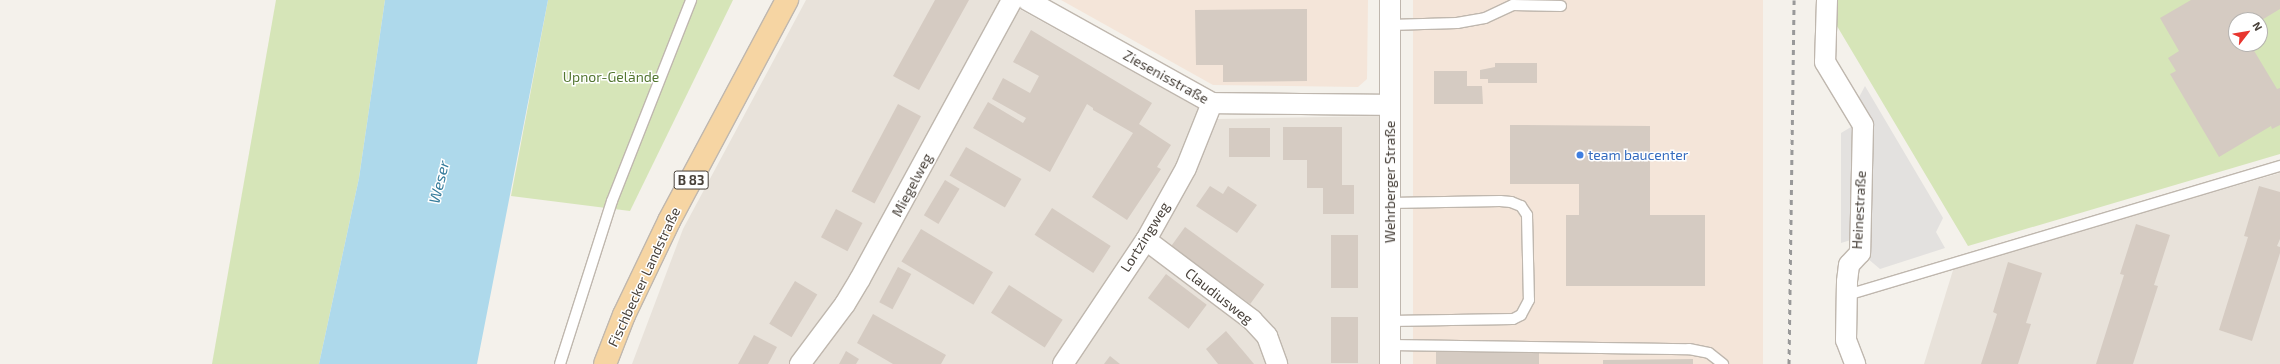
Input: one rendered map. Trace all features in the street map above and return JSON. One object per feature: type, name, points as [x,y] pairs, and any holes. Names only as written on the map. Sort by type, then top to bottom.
[{"type":"main road","name":"Fischbecker Landstraße","points":[[605,364],[624,315],[669,221],[787,0]]},
{"type":"street","name":"Miegelweg","points":[[800,364],[845,304],[860,279],[1012,0]]},
{"type":"street","name":"Ziesenisstraße","points":[[1027,0],[1212,103],[1390,105]]},
{"type":"street","name":"Wehrberger Straße","points":[[1390,0],[1390,355]]},
{"type":"street","name":"Heinestraße","points":[[1827,0],[1825,62],[1863,124],[1860,253],[1849,265],[1847,295],[1846,340],[1854,364]]},
{"type":"street","name":"Lortzingweg","points":[[1063,364],[1146,240],[1186,168],[1212,103]]},
{"type":"street","name":"Claudiusweg","points":[[1146,240],[1252,320],[1267,336],[1277,364]]},
{"type":"lane","points":[[560,364],[612,201],[691,0]]},
{"type":"lane","points":[[1390,25],[1457,23],[1485,18],[1512,5],[1561,6]]},
{"type":"lane","points":[[1847,295],[2280,166]]},
{"type":"lane","points":[[1390,203],[1500,201],[1512,202],[1521,206],[1527,215],[1529,300],[1520,315],[1513,319],[1390,321]]},
{"type":"lane","points":[[1390,355],[1690,349],[1709,353],[1723,364]]},
{"type":"shaded area","points":[[806,0],[1003,0],[1218,119],[1379,116],[1379,364],[632,364],[683,229]]},
{"type":"shaded area","points":[[1061,0],[1368,0],[1367,79],[1358,87],[1213,85]]},
{"type":"shaded area","points":[[1413,0],[1763,0],[1763,364],[1413,364]]},
{"type":"shaded area","points":[[1865,86],[1943,218],[1936,232],[1945,248],[1880,269],[1867,258],[1854,239],[1841,243],[1841,133],[1856,124],[1850,114]]},
{"type":"shaded area","points":[[2280,173],[2280,364],[1924,364],[1954,267]]},
{"type":"green space","points":[[276,0],[385,0],[359,178],[319,364],[212,364]]},
{"type":"green space","name":"Upnor-Gelände","points":[[548,0],[733,0],[630,211],[511,196]]},
{"type":"green space","points":[[1834,0],[2280,0],[2280,154],[1968,246],[1834,21]]},
{"type":"water","name":"Weser","points":[[385,0],[548,0],[477,364],[319,364],[359,178]]},
{"type":"building","points":[[935,0],[969,0],[919,90],[893,76]]},
{"type":"building","points":[[2191,0],[2280,0],[2280,9],[2268,16],[2268,12],[2228,12],[2228,52],[2255,52],[2277,89],[2280,88],[2280,125],[2272,129],[2271,126],[2219,157],[2170,74],[2176,71],[2168,58],[2179,51],[2160,18]]},
{"type":"building","points":[[1307,9],[1307,81],[1223,82],[1223,65],[1196,65],[1195,10]]},
{"type":"building","points":[[1031,30],[1152,103],[1139,124],[1171,145],[1157,167],[1161,169],[1127,220],[1092,197],[1133,133],[1093,110],[1093,108],[1087,104],[1050,172],[973,128],[988,102],[1023,123],[1026,118],[992,99],[1003,78],[1030,93],[1039,76],[1013,62]]},
{"type":"building","points":[[1495,63],[1537,63],[1537,83],[1488,83],[1488,79],[1480,79],[1480,70],[1495,67]]},
{"type":"building","points":[[1434,71],[1467,71],[1467,86],[1482,86],[1483,104],[1434,104]]},
{"type":"building","points":[[898,104],[921,116],[874,204],[852,191]]},
{"type":"building","points":[[1510,125],[1650,126],[1650,215],[1705,215],[1705,286],[1566,286],[1566,215],[1579,215],[1579,184],[1510,184]]},
{"type":"building","points":[[1283,127],[1342,127],[1342,185],[1354,185],[1354,214],[1323,214],[1323,188],[1307,188],[1307,160],[1283,160]]},
{"type":"building","points":[[1229,128],[1270,128],[1270,157],[1229,157]]},
{"type":"building","points":[[966,147],[1021,179],[1005,208],[950,176]]},
{"type":"building","points":[[945,180],[960,189],[938,224],[924,215]]},
{"type":"building","points":[[1210,186],[1223,194],[1228,186],[1257,205],[1237,233],[1196,206]]},
{"type":"building","points":[[2259,186],[2280,192],[2280,239],[2277,246],[2280,247],[2280,253],[2252,341],[2219,330],[2248,237],[2244,236]]},
{"type":"building","points":[[1052,208],[1111,246],[1093,273],[1035,235]]},
{"type":"building","points":[[836,209],[862,223],[847,251],[821,237]]},
{"type":"building","points":[[2136,224],[2170,235],[2154,285],[2158,286],[2133,364],[2096,364],[2124,275],[2120,274]]},
{"type":"building","points":[[1185,227],[1264,285],[1250,304],[1171,246]]},
{"type":"building","points":[[921,229],[993,272],[973,305],[901,262]]},
{"type":"building","points":[[1331,235],[1358,235],[1358,288],[1331,288]]},
{"type":"building","points":[[2008,262],[2042,273],[2026,323],[2031,324],[2018,364],[1981,364],[1997,314],[1993,312]]},
{"type":"building","points":[[898,267],[911,274],[892,309],[879,302]]},
{"type":"building","points":[[1166,274],[1207,305],[1189,329],[1148,298]]},
{"type":"building","points":[[795,281],[817,294],[792,337],[769,324]]},
{"type":"building","points":[[1009,285],[1063,320],[1045,348],[991,313]]},
{"type":"building","points":[[873,314],[946,355],[941,364],[893,364],[857,343]]},
{"type":"building","points":[[1331,317],[1358,317],[1358,363],[1331,363]]},
{"type":"building","points":[[1226,331],[1254,364],[1218,364],[1206,349]]},
{"type":"building","points":[[754,335],[777,347],[768,364],[738,364]]},
{"type":"building","points":[[846,351],[859,359],[856,364],[839,364]]},
{"type":"building","points":[[1436,352],[1539,352],[1539,364],[1436,364]]},
{"type":"building","points":[[1110,356],[1120,364],[1104,364]]},
{"type":"building","points":[[1693,359],[1693,364],[1603,364],[1603,360]]},
{"type":"railway","points":[[1789,364],[1794,0]]},
{"type":"place","name":"team baucenter","points":[[1580,155]]}]
